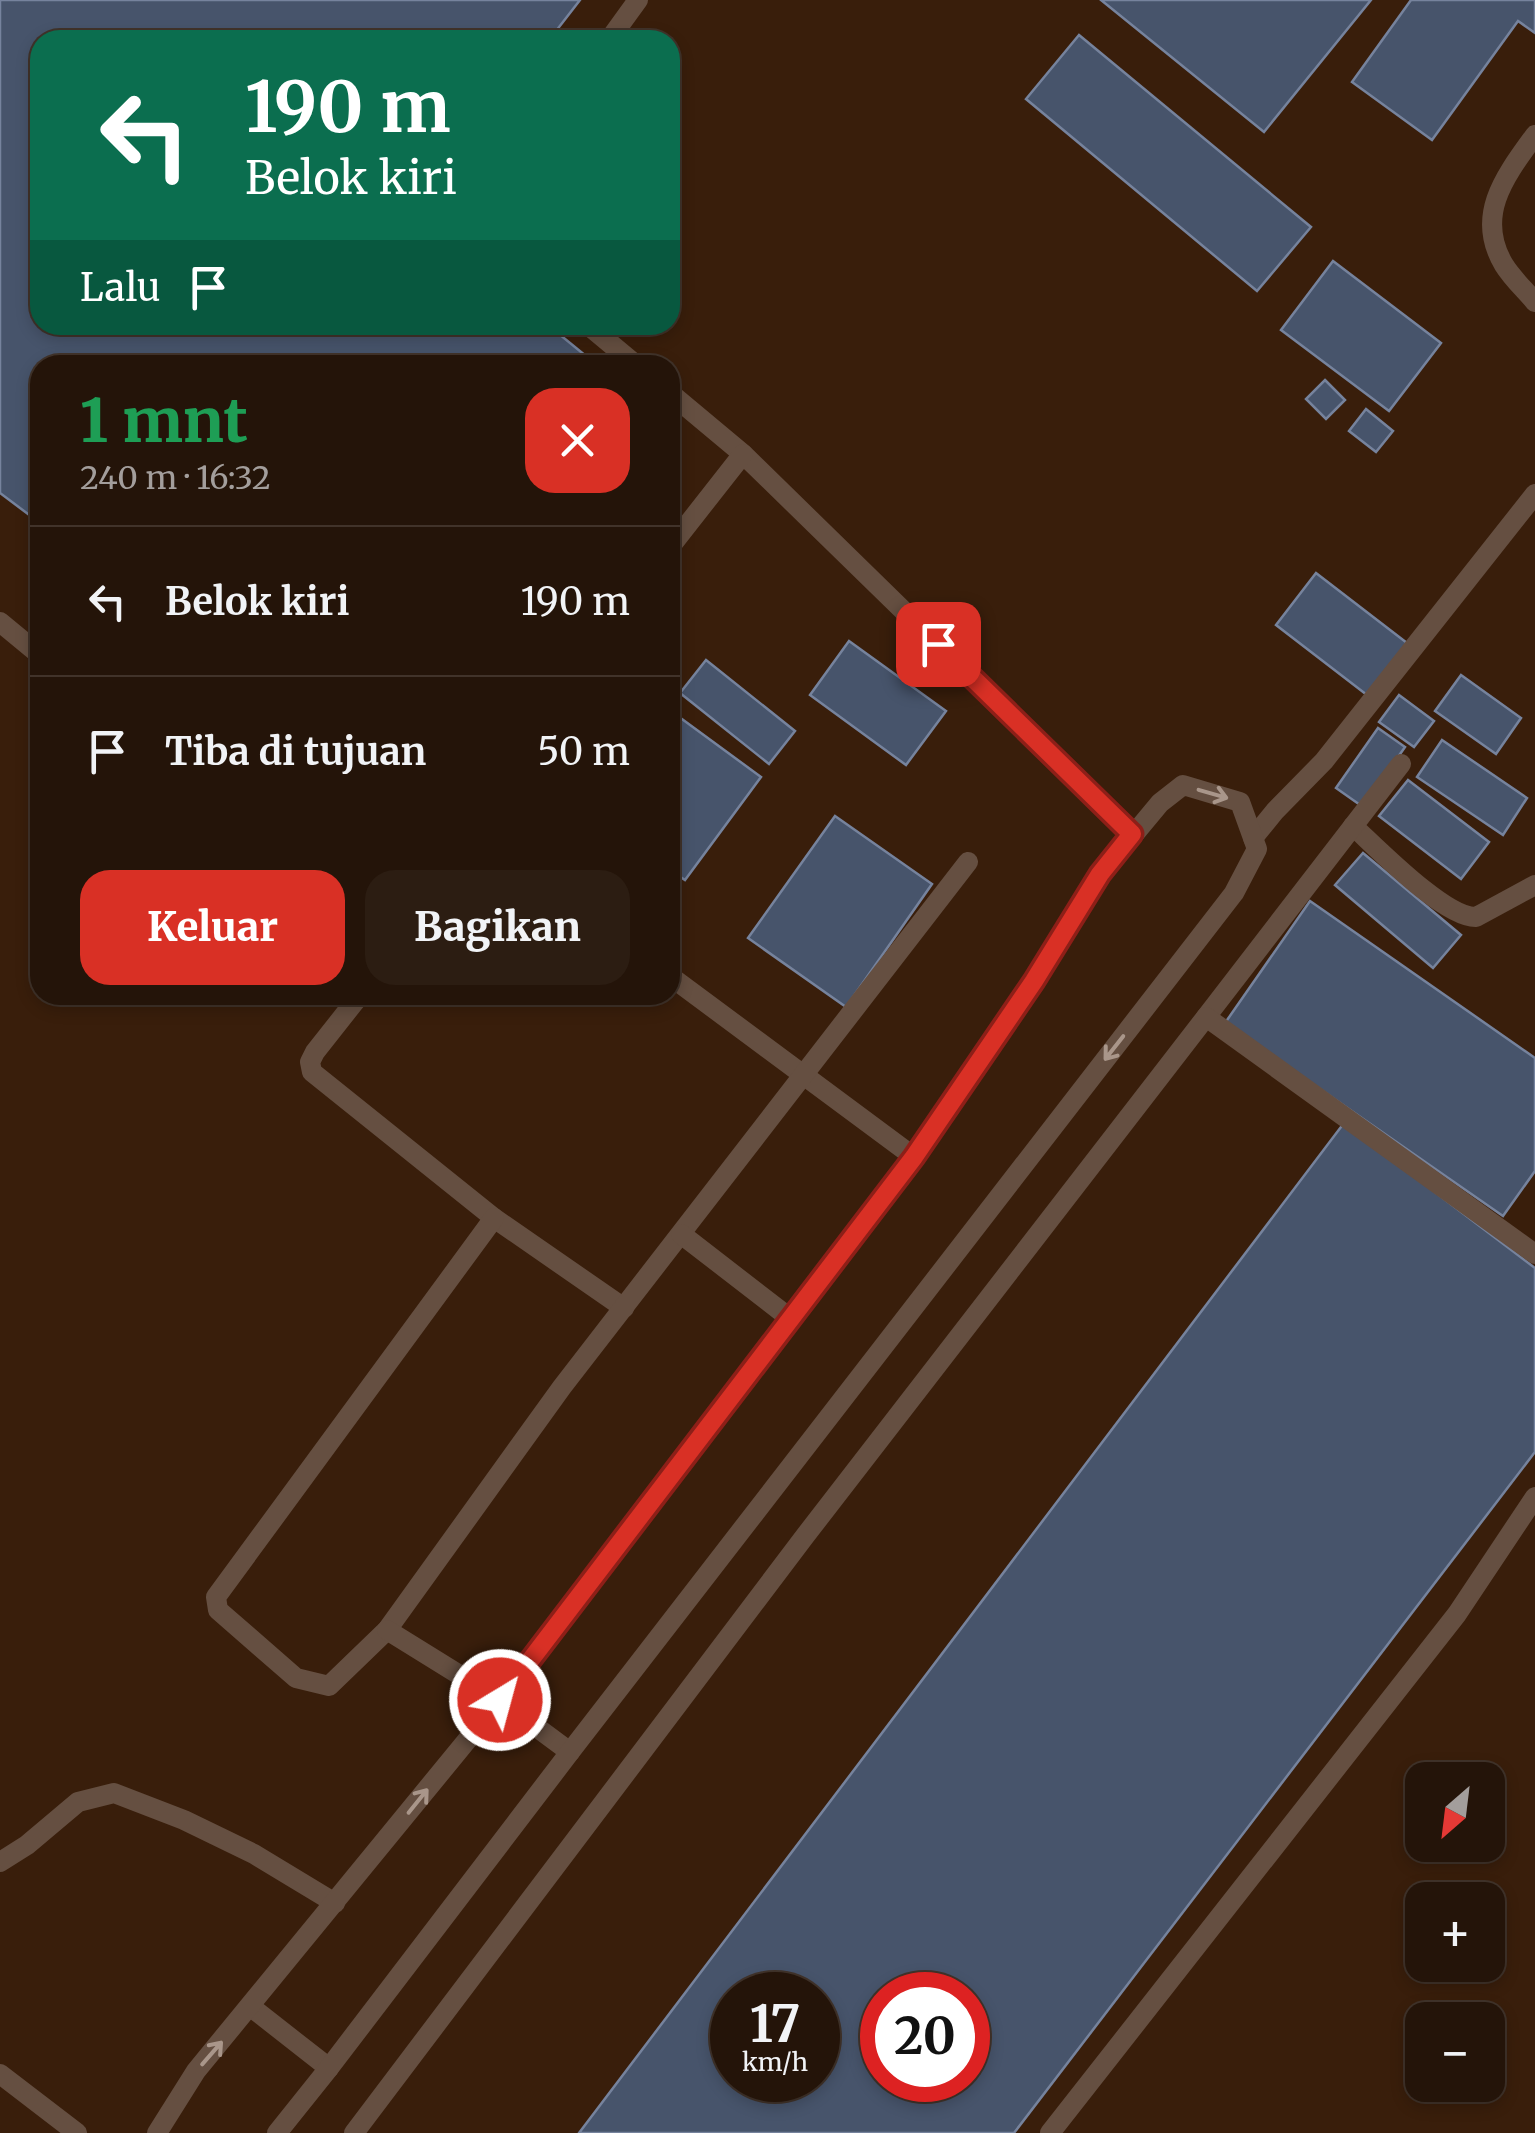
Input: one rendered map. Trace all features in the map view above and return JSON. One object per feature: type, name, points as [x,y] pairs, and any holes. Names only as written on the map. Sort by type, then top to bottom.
[{"type":"lane","points":[[616,30],[638,0]]},
{"type":"lane","points":[[1535,136],[1508,172],[1492,210],[1492,232],[1504,264],[1535,302]]},
{"type":"lane","points":[[600,335],[624,355]]},
{"type":"lane","points":[[680,401],[743,454],[1132,834]]},
{"type":"lane","points":[[680,534],[743,454]]},
{"type":"lane","points":[[277,2133],[1234,893],[1255,844],[1275,811],[1324,761],[1535,494]]},
{"type":"lane","points":[[1255,844],[1535,514]]},
{"type":"lane","points":[[0,622],[30,647]]},
{"type":"lane","points":[[354,2133],[805,1536],[1400,764]]},
{"type":"lane","points":[[157,2133],[196,2071],[500,1700],[914,1157],[1034,981],[1100,874],[1132,834],[1183,785],[1240,802],[1255,844]]},
{"type":"lane","points":[[1353,826],[1422,888],[1467,917],[1476,917],[1535,885]]},
{"type":"lane","points":[[494,1218],[216,1597],[218,1610],[296,1678],[329,1686],[387,1630],[562,1387],[968,862]]},
{"type":"lane","points":[[680,983],[914,1157]]},
{"type":"lane","points":[[352,1005],[315,1052],[310,1062],[312,1072],[494,1218],[624,1308]]},
{"type":"lane","points":[[1206,1017],[1535,1254]]},
{"type":"lane","points":[[681,1234],[791,1319]]},
{"type":"lane","points":[[1050,2133],[1457,1614],[1535,1497]]},
{"type":"lane","points":[[387,1630],[500,1700],[570,1752]]},
{"type":"lane","points":[[0,1862],[78,1802],[114,1792],[254,1854],[335,1902]]},
{"type":"lane","points":[[251,2007],[329,2068]]},
{"type":"lane","points":[[0,2074],[77,2133]]},
{"type":"shaded area","points":[[0,0],[1535,0],[1535,2133],[0,2133]]},
{"type":"building","points":[[0,0],[580,0],[557,30],[30,30],[30,335],[560,335],[585,355],[30,355],[30,516],[0,493]]},
{"type":"building","points":[[1101,0],[1371,0],[1264,132]]},
{"type":"building","points":[[1411,0],[1535,0],[1535,33],[1518,21],[1432,140],[1352,82]]},
{"type":"building","points":[[1079,35],[1311,227],[1257,291],[1026,99]]},
{"type":"building","points":[[1333,261],[1441,343],[1389,411],[1281,330]]},
{"type":"building","points":[[1325,380],[1345,400],[1326,419],[1306,399]]},
{"type":"building","points":[[1366,409],[1393,431],[1376,452],[1349,431]]},
{"type":"building","points":[[1316,573],[1407,643],[1367,695],[1276,625]]},
{"type":"building","points":[[849,641],[946,711],[906,765],[810,695]]},
{"type":"building","points":[[706,660],[795,731],[769,764],[680,693]]},
{"type":"building","points":[[1461,675],[1521,718],[1496,754],[1435,711]]},
{"type":"building","points":[[1399,695],[1434,721],[1414,747],[1379,722]]},
{"type":"building","points":[[680,718],[761,777],[685,880],[680,877]]},
{"type":"building","points":[[1378,728],[1405,747],[1363,807],[1336,788]]},
{"type":"building","points":[[1442,740],[1527,798],[1503,835],[1417,777]]},
{"type":"building","points":[[1408,780],[1489,842],[1461,879],[1379,816]]},
{"type":"building","points":[[835,816],[932,884],[846,1007],[748,938]]},
{"type":"building","points":[[1363,853],[1461,935],[1433,968],[1335,885]]},
{"type":"building","points":[[1310,901],[1535,1058],[1535,1171],[1503,1216],[1225,1023]]},
{"type":"building","points":[[1344,1123],[1535,1268],[1535,1452],[1014,2133],[579,2133]]},
{"type":"route","points":[[500,1700],[914,1157],[1034,981],[1100,874],[1132,834],[938,644]]}]
